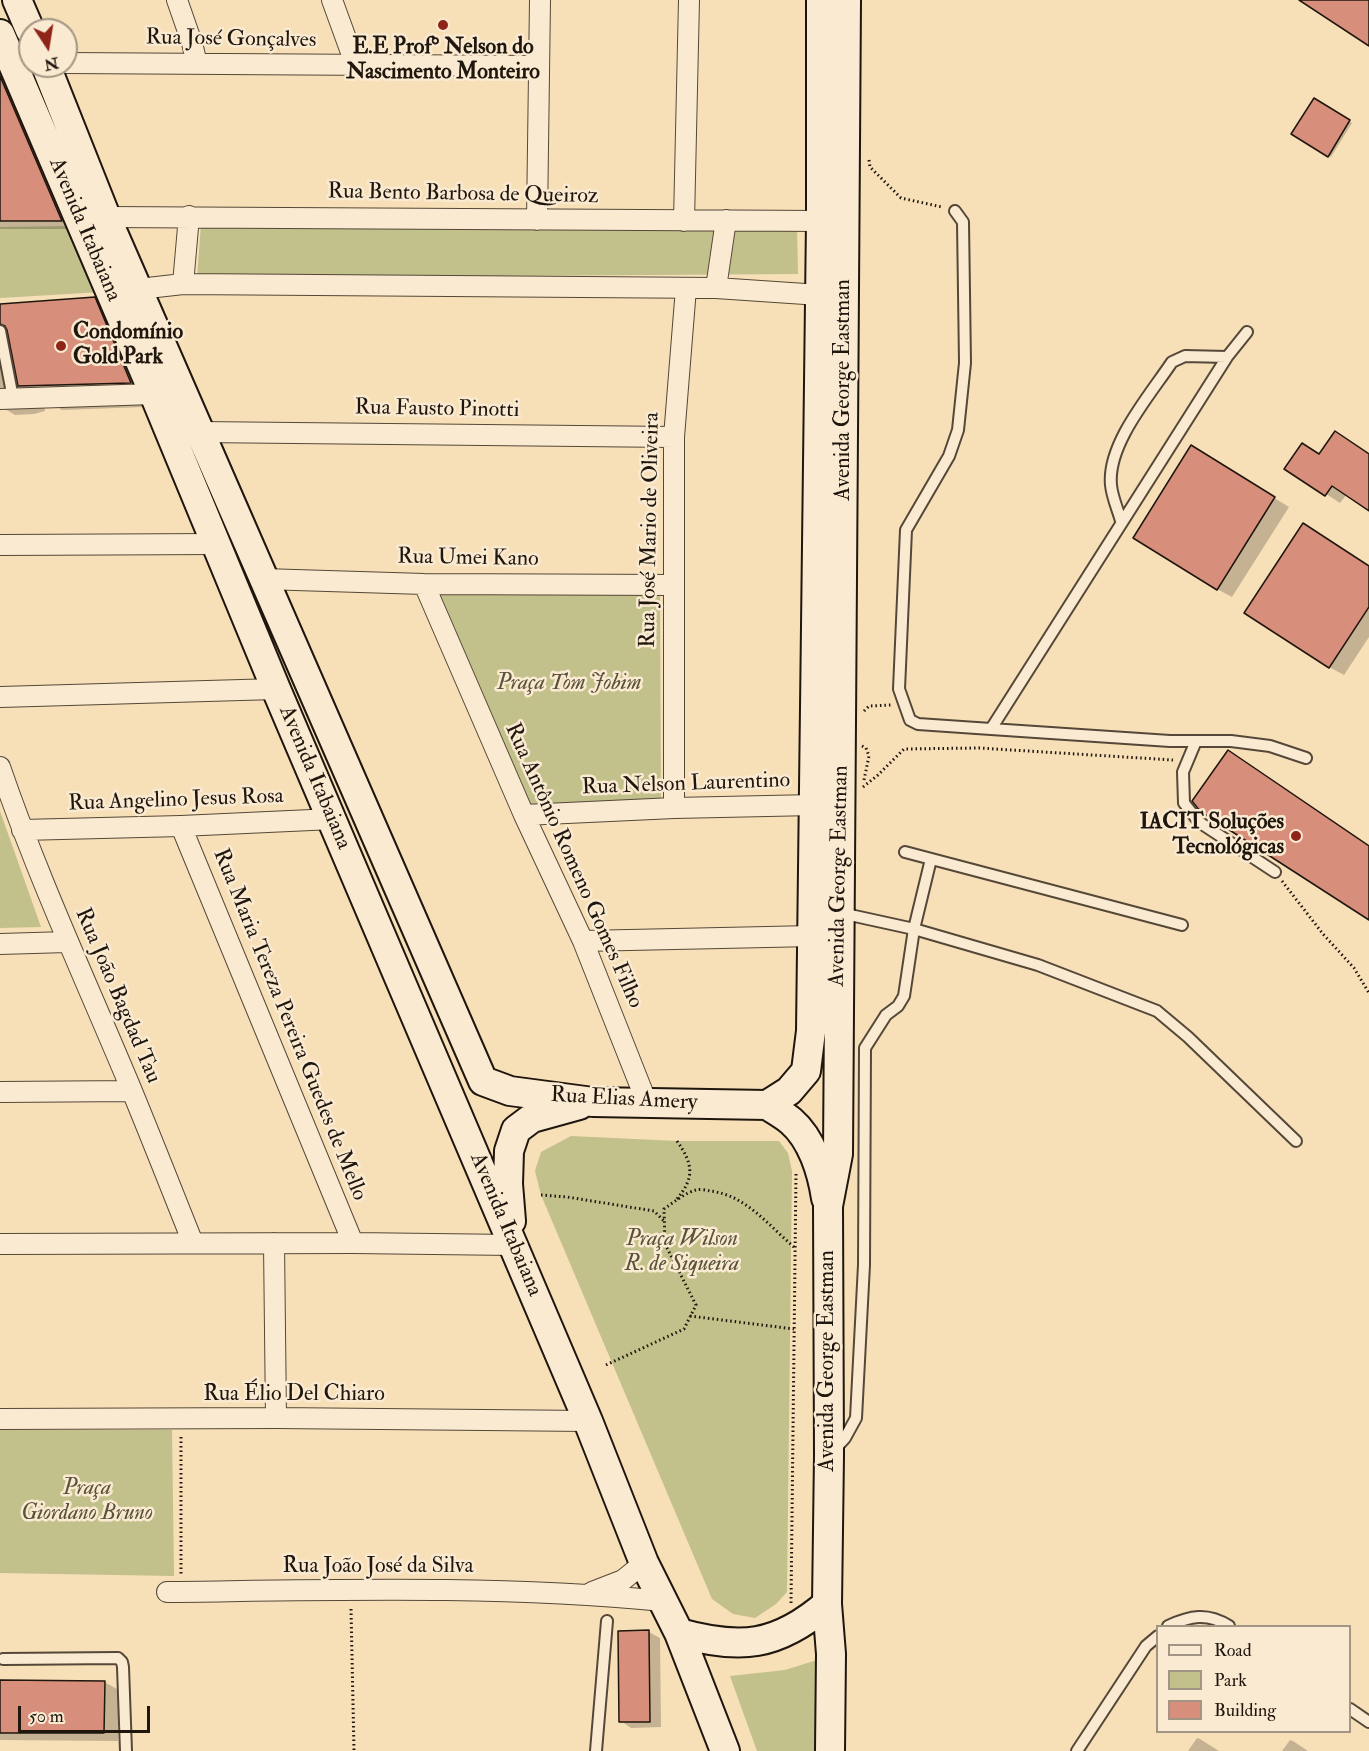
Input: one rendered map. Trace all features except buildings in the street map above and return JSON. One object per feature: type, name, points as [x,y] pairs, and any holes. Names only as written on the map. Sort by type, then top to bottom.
[{"type":"main road","points":[[17,0],[25,18]]},
{"type":"main road","name":"Avenida George Eastman","points":[[767,1105],[789,1091],[806,1071],[811,1031],[821,221],[821,0]]},
{"type":"main road","name":"Avenida George Eastman","points":[[830,1751],[831,1654],[827,1604],[828,1206],[838,1154],[846,0]]},
{"type":"main road","name":"Avenida Itabaiana","points":[[0,34],[588,1421],[644,1563]]},
{"type":"main road","name":"Avenida Itabaiana","points":[[51,78],[106,217],[483,1081]]},
{"type":"main road","name":"Rua Elias Amery","points":[[483,1081],[510,1091],[593,1102],[767,1105]]},
{"type":"main road","points":[[513,1245],[508,1184],[509,1151],[516,1130],[532,1118],[593,1102]]},
{"type":"main road","points":[[767,1105],[790,1120],[804,1135],[823,1177],[828,1206]]},
{"type":"main road","points":[[644,1563],[679,1633],[725,1751]]},
{"type":"main road","points":[[679,1633],[727,1643],[762,1640],[798,1626],[827,1604]]},
{"type":"street","points":[[177,0],[197,64]]},
{"type":"street","points":[[332,0],[356,66]]},
{"type":"street","points":[[537,220],[540,0]]},
{"type":"street","points":[[684,221],[689,0]]},
{"type":"street","name":"Rua José Gonçalves","points":[[78,63],[538,66]]},
{"type":"street","points":[[183,285],[189,216]]},
{"type":"street","name":"Rua Bento Barbosa de Queiroz","points":[[106,217],[821,221]]},
{"type":"street","points":[[717,288],[726,220]]},
{"type":"street","points":[[139,289],[183,285],[717,288],[820,295]]},
{"type":"street","name":"Rua José Mario de Oliveira","points":[[674,808],[674,437],[686,288]]},
{"type":"street","points":[[7,399],[154,394]]},
{"type":"street","name":"Rua Fausto Pinotti","points":[[199,432],[674,437]]},
{"type":"street","points":[[0,545],[216,544]]},
{"type":"street","name":"Rua Umei Kano","points":[[263,579],[423,584],[674,585]]},
{"type":"street","name":"Rua Antônio Romeno Gomes Filho","points":[[423,584],[524,815],[583,942],[647,1103]]},
{"type":"street","points":[[0,697],[276,689]]},
{"type":"street","name":"Rua João Bagdad Tau","points":[[0,767],[22,830],[67,942],[132,1091],[193,1244]]},
{"type":"street","name":"Rua Nelson Laurentino","points":[[524,815],[674,808],[814,805]]},
{"type":"street","name":"Rua Angelino Jesus Rosa","points":[[22,830],[333,819]]},
{"type":"street","name":"Rua Maria Tereza Pereira Guedes de Mello","points":[[181,826],[353,1243]]},
{"type":"street","points":[[583,942],[813,936]]},
{"type":"street","points":[[0,944],[67,942]]},
{"type":"street","points":[[0,1092],[132,1091]]},
{"type":"street","points":[[274,1243],[276,1418]]},
{"type":"street","points":[[0,1244],[513,1245]]},
{"type":"street","name":"Rua Élio Del Chiaro","points":[[0,1419],[276,1418],[588,1421]]},
{"type":"street","name":"Rua João José da Silva","points":[[588,1594],[623,1580],[644,1563]]},
{"type":"street","name":"Rua João José da Silva","points":[[174,1591],[350,1590],[588,1594],[663,1601]]},
{"type":"lane","points":[[955,211],[963,222],[965,252],[965,363],[958,430],[949,456],[906,530],[899,689],[910,720],[918,724],[1170,741],[1231,741],[1270,746],[1306,758]]},
{"type":"lane","points":[[0,332],[7,399]]},
{"type":"lane","points":[[991,729],[1121,521],[1227,357],[1247,332]]},
{"type":"lane","points":[[1121,521],[1111,486],[1112,462],[1122,437],[1173,362],[1185,356],[1227,357]]},
{"type":"lane","points":[[1196,741],[1183,772],[1184,803],[1199,822],[1275,873]]},
{"type":"lane","points":[[905,852],[1182,925]]},
{"type":"lane","points":[[829,1455],[844,1438],[856,1418],[864,1265],[865,1048],[886,1014],[897,1006],[904,996],[914,929],[931,859]]},
{"type":"lane","points":[[840,913],[914,929],[1038,965],[1157,1011],[1188,1037],[1296,1141]]},
{"type":"lane","points":[[1170,1625],[1189,1617],[1217,1618],[1228,1625]]},
{"type":"lane","points":[[596,1751],[607,1621]]},
{"type":"lane","points":[[1077,1751],[1146,1646],[1156,1638]]},
{"type":"lane","points":[[3,1659],[118,1658],[123,1667],[126,1751]]},
{"type":"lane","points":[[1351,1710],[1369,1722]]},
{"type":"path","points":[[868,155],[870,167],[901,198],[955,211]]},
{"type":"path","points":[[857,744],[866,748],[869,756],[862,788],[904,749],[979,748],[1187,761]]},
{"type":"path","points":[[1275,873],[1323,934],[1354,968],[1369,993]]},
{"type":"path","points":[[606,1365],[684,1329],[696,1305],[665,1245],[664,1209],[676,1200],[689,1185],[690,1171],[685,1152],[677,1141]]},
{"type":"path","points":[[791,1603],[796,1165]]},
{"type":"path","points":[[676,1200],[698,1190],[722,1192],[747,1205],[795,1248]]},
{"type":"path","points":[[541,1195],[654,1211],[664,1221]]},
{"type":"path","points":[[690,1316],[794,1329]]},
{"type":"path","points":[[174,1591],[180,1418]]},
{"type":"path","points":[[350,1590],[354,1751]]},
{"type":"green space","points":[[201,224],[797,225],[798,274],[197,278]]},
{"type":"green space","points":[[73,226],[102,292],[0,298],[0,227]]},
{"type":"green space","name":"Praça Tom Jobim","points":[[431,593],[660,594],[661,804],[523,806]]},
{"type":"green space","points":[[0,811],[41,927],[0,928]]},
{"type":"green space","name":"Praça Wilson R. de Siqueira","points":[[571,1136],[677,1141],[779,1141],[788,1153],[792,1171],[787,1592],[776,1604],[755,1618],[733,1614],[712,1599],[541,1195],[535,1171],[541,1152]]},
{"type":"green space","name":"Praça Giordano Bruno","points":[[0,1430],[172,1430],[174,1576],[0,1573]]},
{"type":"green space","points":[[817,1660],[815,1751],[757,1751],[730,1676],[785,1670]]},
{"type":"place","name":"E.E Prof° Nelson do Nascimento Monteiro","points":[[443,25]]},
{"type":"place","name":"Condomínio Gold Park","points":[[61,346]]},
{"type":"place","name":"IACIT Soluções Tecnológicas","points":[[1296,836]]}]
